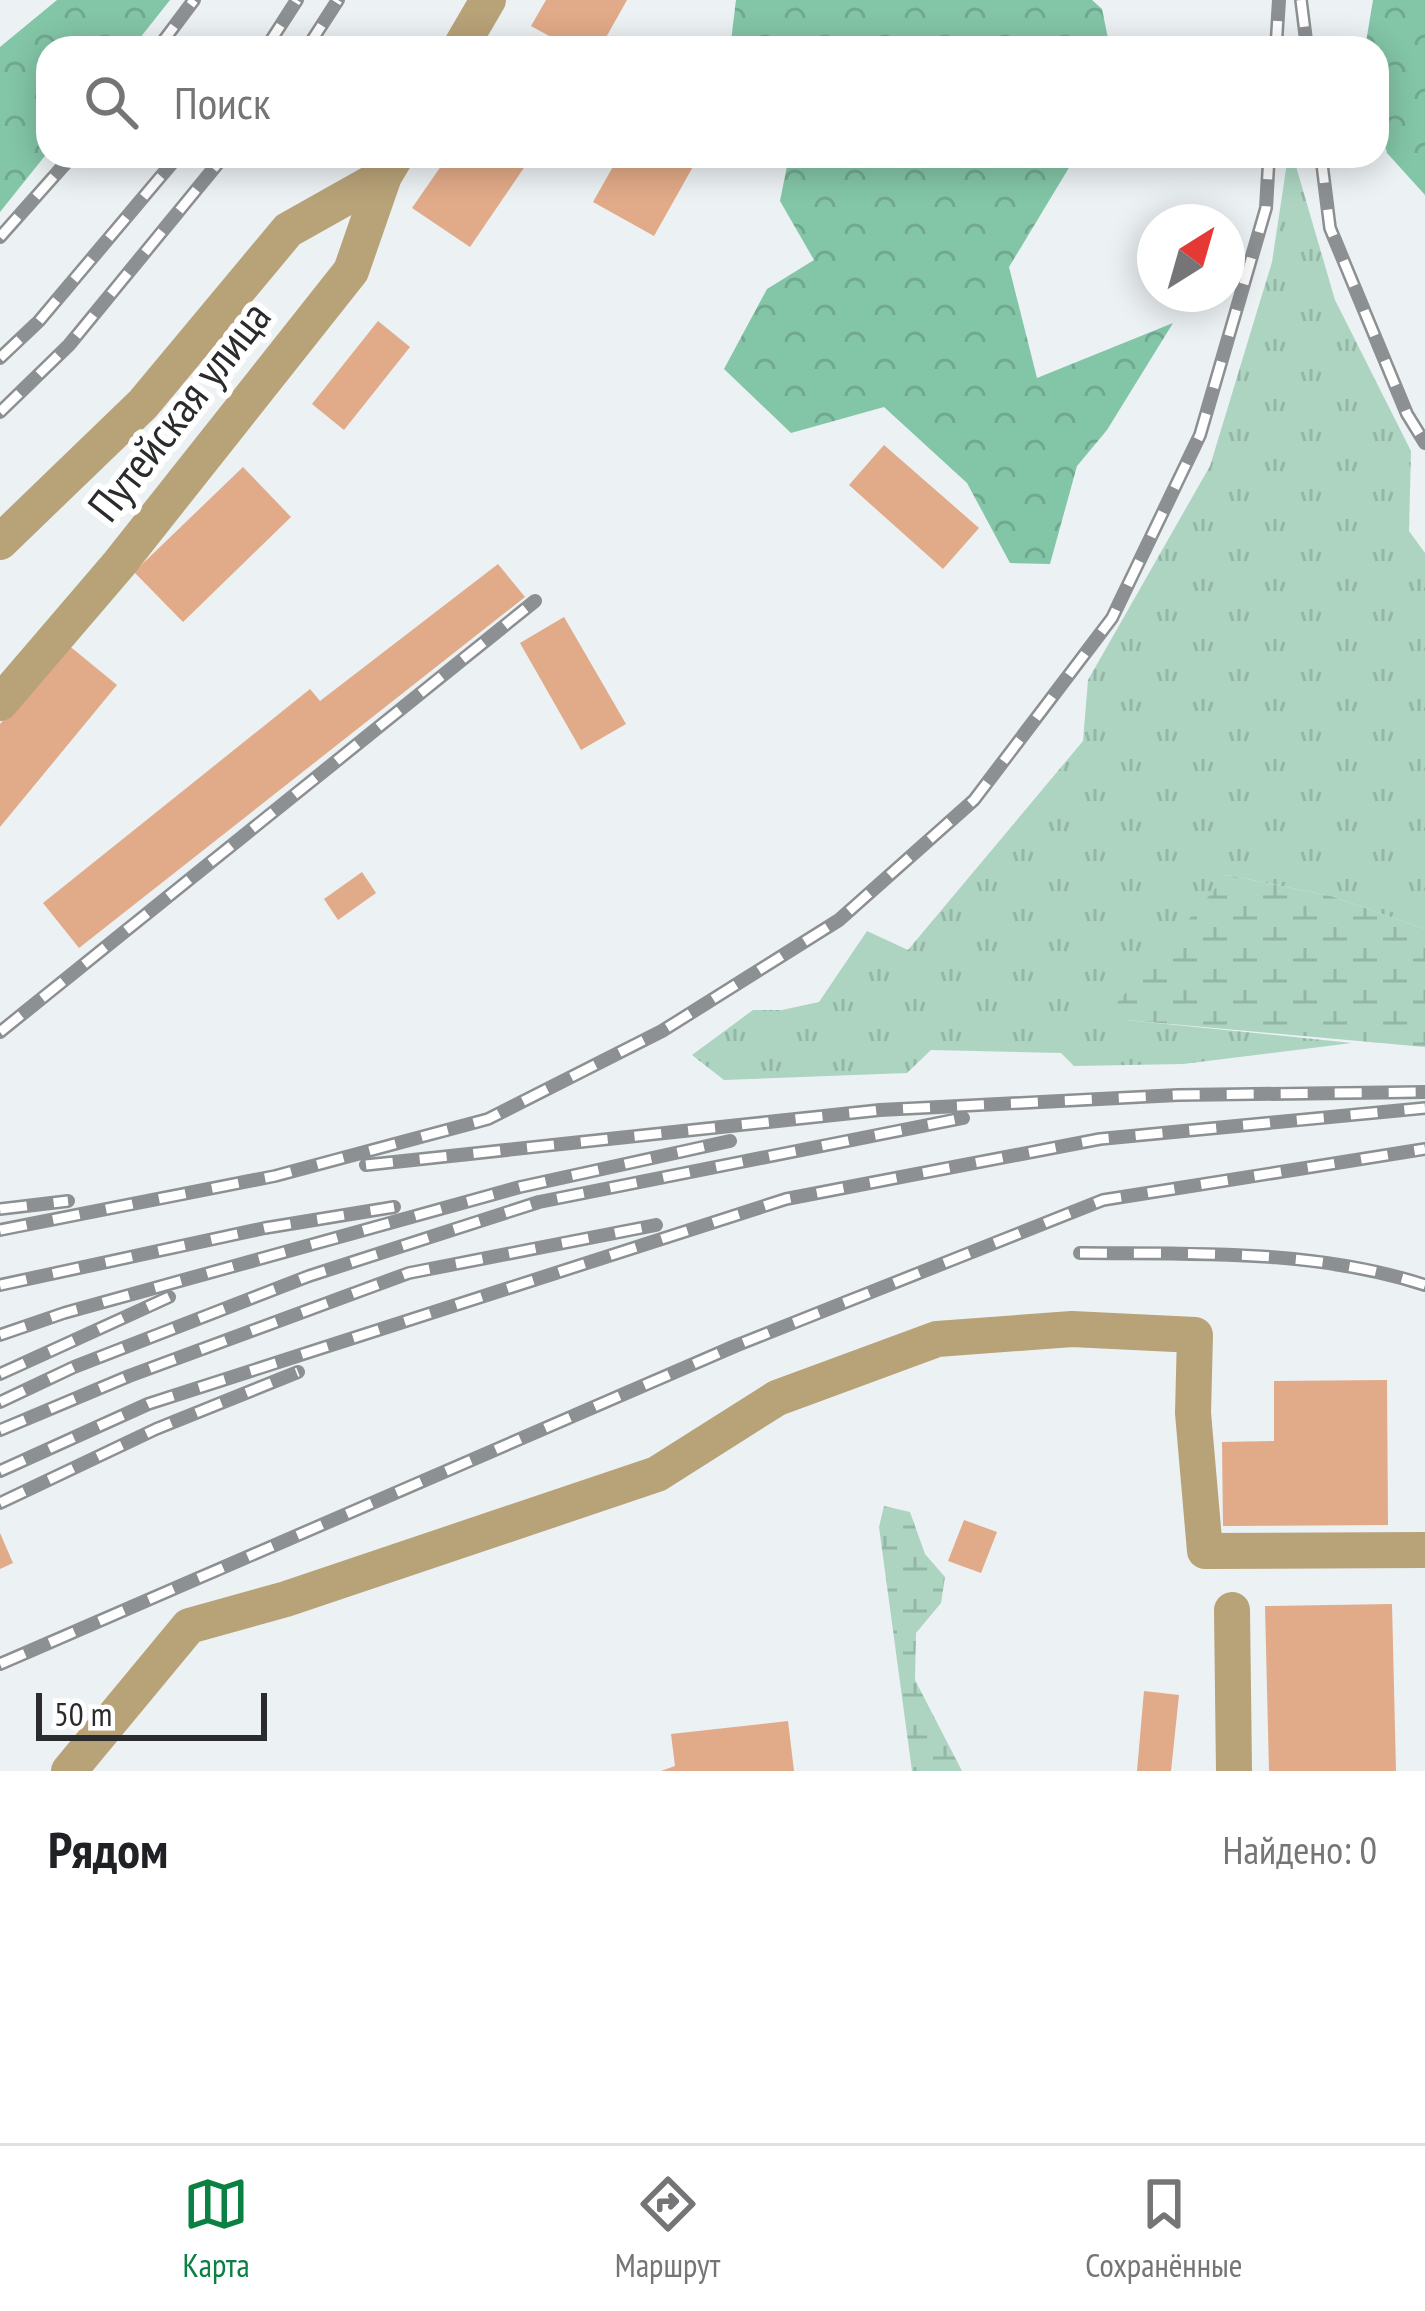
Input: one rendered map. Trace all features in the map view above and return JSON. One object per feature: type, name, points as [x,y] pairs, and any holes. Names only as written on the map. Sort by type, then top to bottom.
[{"type":"street","points":[[467,36],[488,0]]},
{"type":"street","points":[[0,542],[143,404],[288,230],[387,168]]},
{"type":"street","name":"Путейская улица","points":[[0,703],[119,564],[351,271],[389,168]]},
{"type":"street","points":[[69,1771],[189,1626],[286,1599],[657,1474],[777,1398],[938,1339],[1072,1329],[1195,1335],[1193,1413],[1205,1551],[1425,1550]]},
{"type":"street","points":[[1232,1610],[1234,1771]]},
{"type":"green space","points":[[57,0],[170,0],[142,36],[36,36],[36,167],[0,212],[0,47]]},
{"type":"green space","points":[[736,0],[1092,0],[1102,9],[1108,36],[732,36]]},
{"type":"green space","points":[[1373,0],[1425,0],[1425,195],[1389,155],[1389,36],[1367,36]]},
{"type":"green space","points":[[787,168],[1069,168],[1009,267],[1037,378],[1173,323],[1107,430],[1077,466],[1050,564],[1010,563],[967,483],[884,407],[791,433],[724,369],[767,289],[814,260],[780,201]]},
{"type":"green space","points":[[1286,168],[1296,168],[1335,300],[1411,451],[1409,531],[1425,553],[1425,929],[1331,896],[1227,875],[1127,1020],[1352,1043],[1183,1064],[1074,1066],[1061,1053],[931,1050],[907,1073],[724,1080],[692,1055],[753,1010],[819,1002],[867,931],[908,950],[1083,741],[1088,680],[1210,466],[1272,262]]},
{"type":"green space","points":[[1227,875],[1331,896],[1425,929],[1425,1047],[1127,1020],[1117,1003]]},
{"type":"green space","points":[[884,1506],[910,1512],[925,1554],[945,1577],[941,1603],[916,1633],[915,1680],[962,1771],[912,1771],[879,1527]]},
{"type":"building","points":[[546,0],[627,0],[607,36],[549,36],[531,26]]},
{"type":"building","points":[[440,168],[524,168],[470,247],[412,208]]},
{"type":"building","points":[[612,168],[692,168],[654,236],[593,202]]},
{"type":"building","points":[[378,321],[410,347],[344,430],[312,404]]},
{"type":"building","points":[[884,445],[979,528],[943,569],[849,485]]},
{"type":"building","points":[[243,467],[291,517],[183,622],[134,572]]},
{"type":"building","points":[[498,564],[525,597],[79,948],[43,903],[310,689],[320,701]]},
{"type":"building","points":[[564,617],[626,724],[581,750],[520,643]]},
{"type":"building","points":[[67,644],[117,685],[0,827],[0,724]]},
{"type":"building","points":[[362,872],[376,893],[338,920],[324,899]]},
{"type":"building","points":[[1387,1380],[1388,1525],[1223,1526],[1222,1442],[1274,1441],[1274,1381]]},
{"type":"building","points":[[964,1520],[997,1532],[981,1573],[948,1561]]},
{"type":"building","points":[[0,1533],[13,1563],[0,1569]]},
{"type":"building","points":[[1392,1604],[1396,1771],[1269,1771],[1265,1606]]},
{"type":"building","points":[[1144,1691],[1179,1695],[1171,1771],[1137,1771]]},
{"type":"building","points":[[788,1721],[794,1771],[661,1771],[675,1766],[671,1734]]},
{"type":"railway","points":[[167,36],[194,0]]},
{"type":"railway","points":[[274,36],[297,0]]},
{"type":"railway","points":[[315,36],[338,0]]},
{"type":"railway","points":[[1277,36],[1279,0]]},
{"type":"railway","points":[[1301,0],[1306,36]]},
{"type":"railway","points":[[0,237],[61,168]]},
{"type":"railway","points":[[0,358],[39,321],[168,168]]},
{"type":"railway","points":[[0,412],[69,345],[214,168]]},
{"type":"railway","points":[[0,1230],[275,1176],[488,1119],[662,1031],[839,920],[974,800],[1112,618],[1200,435],[1266,208],[1268,168]]},
{"type":"railway","points":[[1322,168],[1330,228],[1407,414],[1425,443]]},
{"type":"railway","points":[[0,1032],[535,601]]},
{"type":"railway","points":[[366,1165],[880,1110],[1178,1095],[1425,1092]]},
{"type":"railway","points":[[0,1471],[148,1404],[786,1199],[1100,1139],[1425,1108]]},
{"type":"railway","points":[[0,1402],[74,1367],[309,1276],[539,1202],[963,1118]]},
{"type":"railway","points":[[0,1335],[64,1313],[520,1187],[730,1141]]},
{"type":"railway","points":[[0,1664],[735,1346],[1103,1200],[1425,1149]]},
{"type":"railway","points":[[0,1209],[68,1201]]},
{"type":"railway","points":[[0,1285],[265,1228],[394,1207]]},
{"type":"railway","points":[[0,1430],[129,1376],[409,1273],[656,1225]]},
{"type":"railway","points":[[1080,1253],[1297,1259],[1425,1285]]},
{"type":"railway","points":[[0,1374],[169,1297]]},
{"type":"railway","points":[[0,1503],[156,1429],[298,1372]]}]
